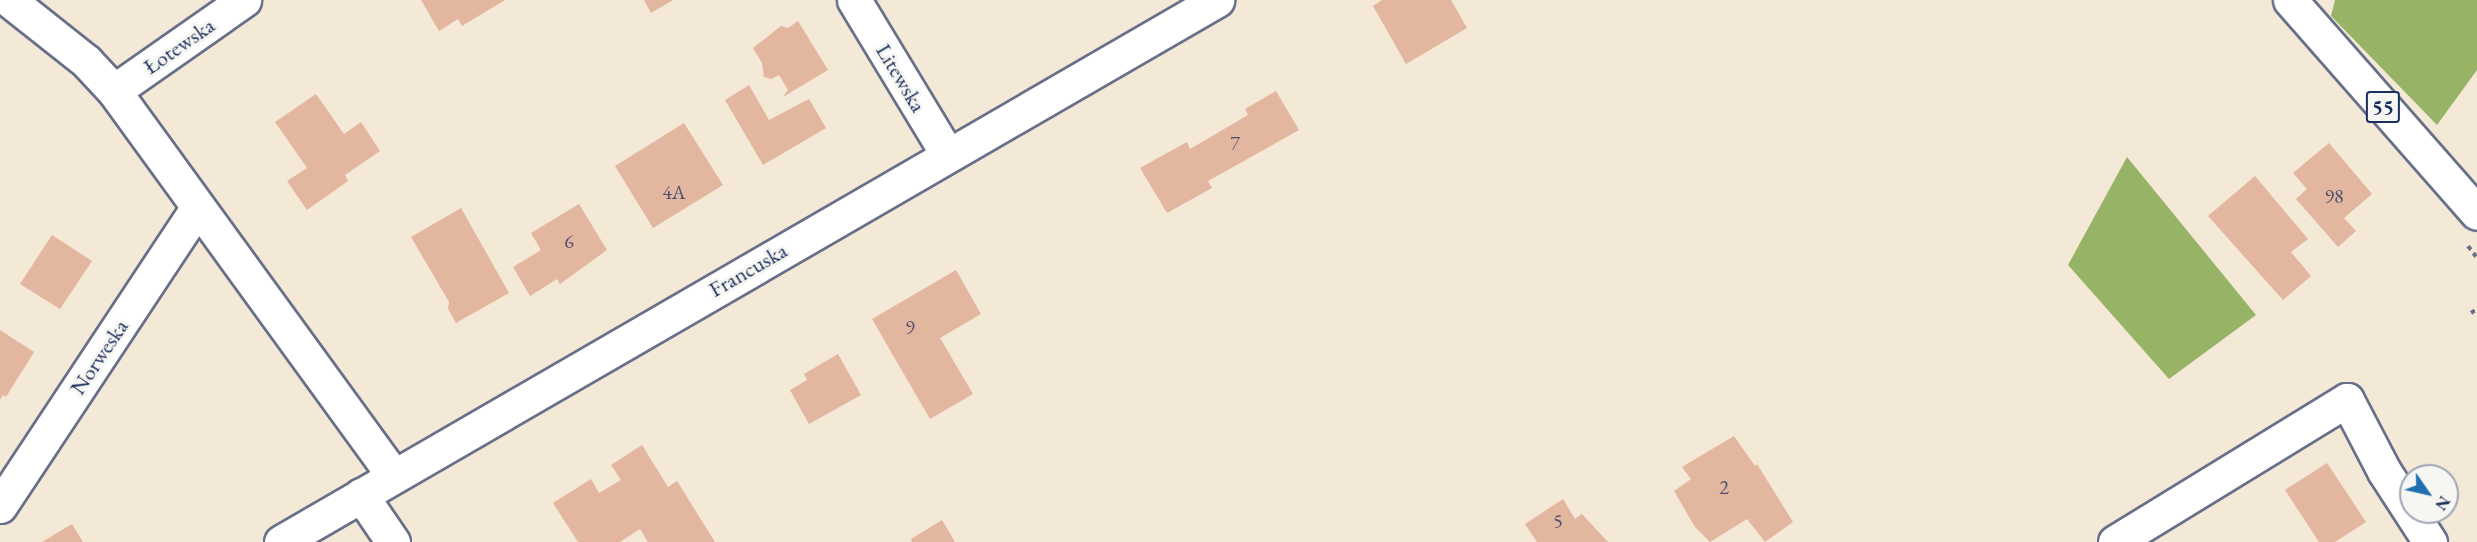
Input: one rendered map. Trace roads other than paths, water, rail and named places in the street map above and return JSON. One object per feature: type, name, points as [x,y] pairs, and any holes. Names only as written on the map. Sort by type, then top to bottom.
[{"type":"street","points":[[9,0],[69,46],[114,91],[393,475]]},
{"type":"street","name":"Łotewska","points":[[114,91],[244,0]]},
{"type":"street","name":"Litewska","points":[[854,0],[948,155]]},
{"type":"street","name":"Francuska","points":[[281,542],[393,475],[1217,0]]},
{"type":"street","name":"55","points":[[2290,0],[2477,213]]},
{"type":"street","name":"Norweska","points":[[0,506],[197,208]]},
{"type":"street","points":[[2115,542],[2347,400],[2384,471],[2430,542]]},
{"type":"street","points":[[361,495],[393,542]]}]
